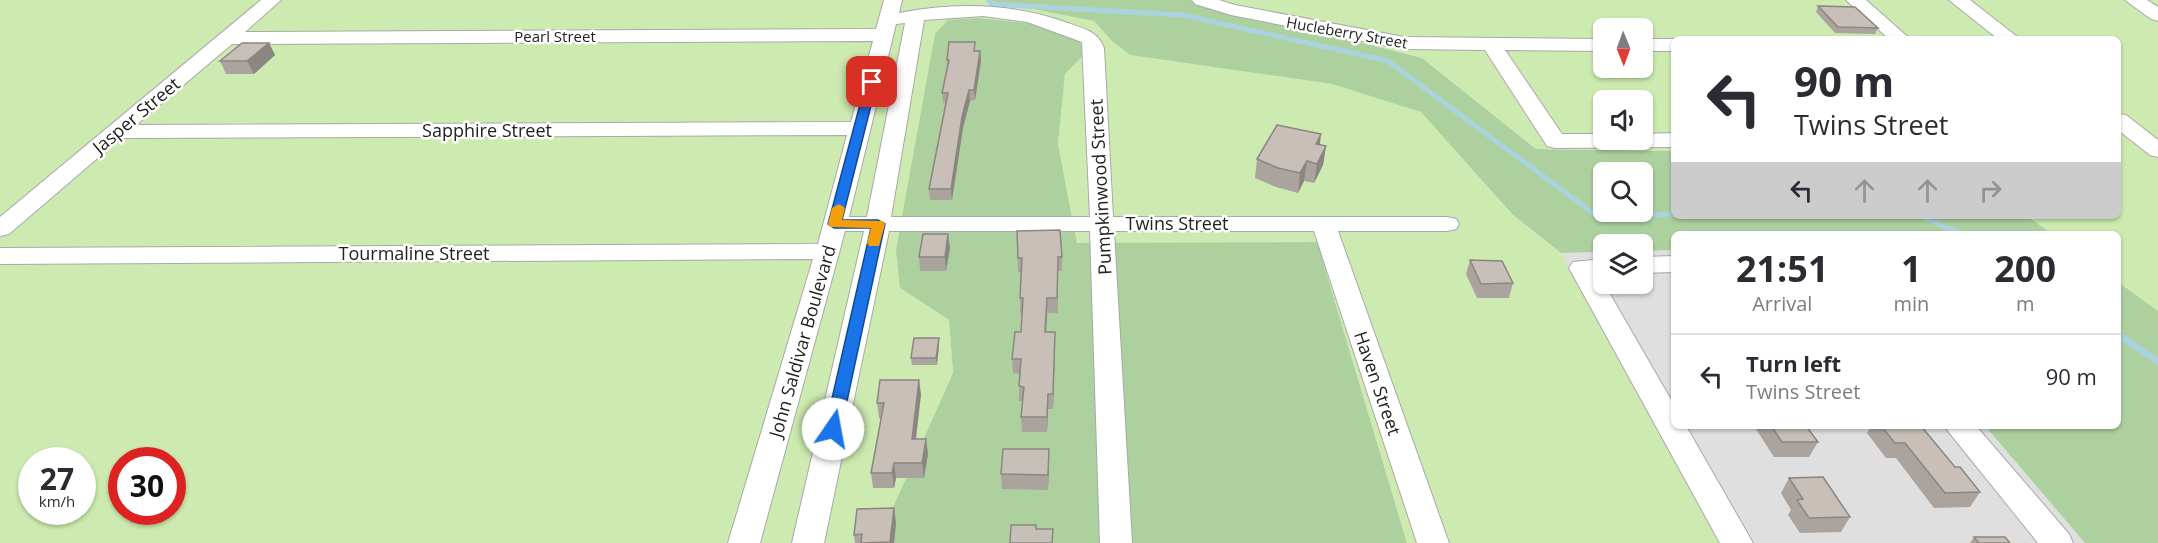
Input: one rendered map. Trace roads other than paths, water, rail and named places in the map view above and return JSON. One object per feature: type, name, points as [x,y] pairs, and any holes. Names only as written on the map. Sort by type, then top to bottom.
[{"type":"street","name":"Jasper Street","points":[[0,229],[272,0]]},
{"type":"street","name":"Hucleberry Street","points":[[1201,0],[1231,10],[1384,41],[1492,45],[1593,45]]},
{"type":"street","points":[[1855,0],[1897,36]]},
{"type":"street","points":[[1958,0],[2006,36]]},
{"type":"street","points":[[2134,0],[2158,15]]},
{"type":"street","name":"Pumpkinwood Street","points":[[888,18],[955,10],[1017,14],[1082,34],[1091,39],[1094,48],[1116,543]]},
{"type":"street","points":[[808,543],[878,224],[916,14]]},
{"type":"street","name":"Pearl Street","points":[[227,38],[888,18]]},
{"type":"street","name":"John Saldivar Boulevard","points":[[744,543],[828,251],[888,18]]},
{"type":"street","points":[[1492,45],[1555,141],[1671,140]]},
{"type":"street","points":[[1653,45],[1671,45]]},
{"type":"street","points":[[2121,122],[2158,150]]},
{"type":"street","name":"Sapphire Street","points":[[115,132],[860,128]]},
{"type":"street","name":"Haven Street","points":[[1323,223],[1433,543]]},
{"type":"street","name":"Twins Street","points":[[834,224],[1448,224]]},
{"type":"street","name":"Tourmaline Street","points":[[0,256],[828,251]]},
{"type":"street","points":[[1653,265],[1671,264]]},
{"type":"street","points":[[1607,294],[1671,417]]},
{"type":"street","points":[[1677,429],[1737,543]]},
{"type":"street","points":[[1962,429],[2057,543]]},
{"type":"waterway","points":[[988,0],[992,4],[1183,15],[1388,61],[1601,219],[1671,214]]},
{"type":"waterway","points":[[1928,219],[1953,231]]},
{"type":"waterway","points":[[2121,336],[2158,362]]}]
